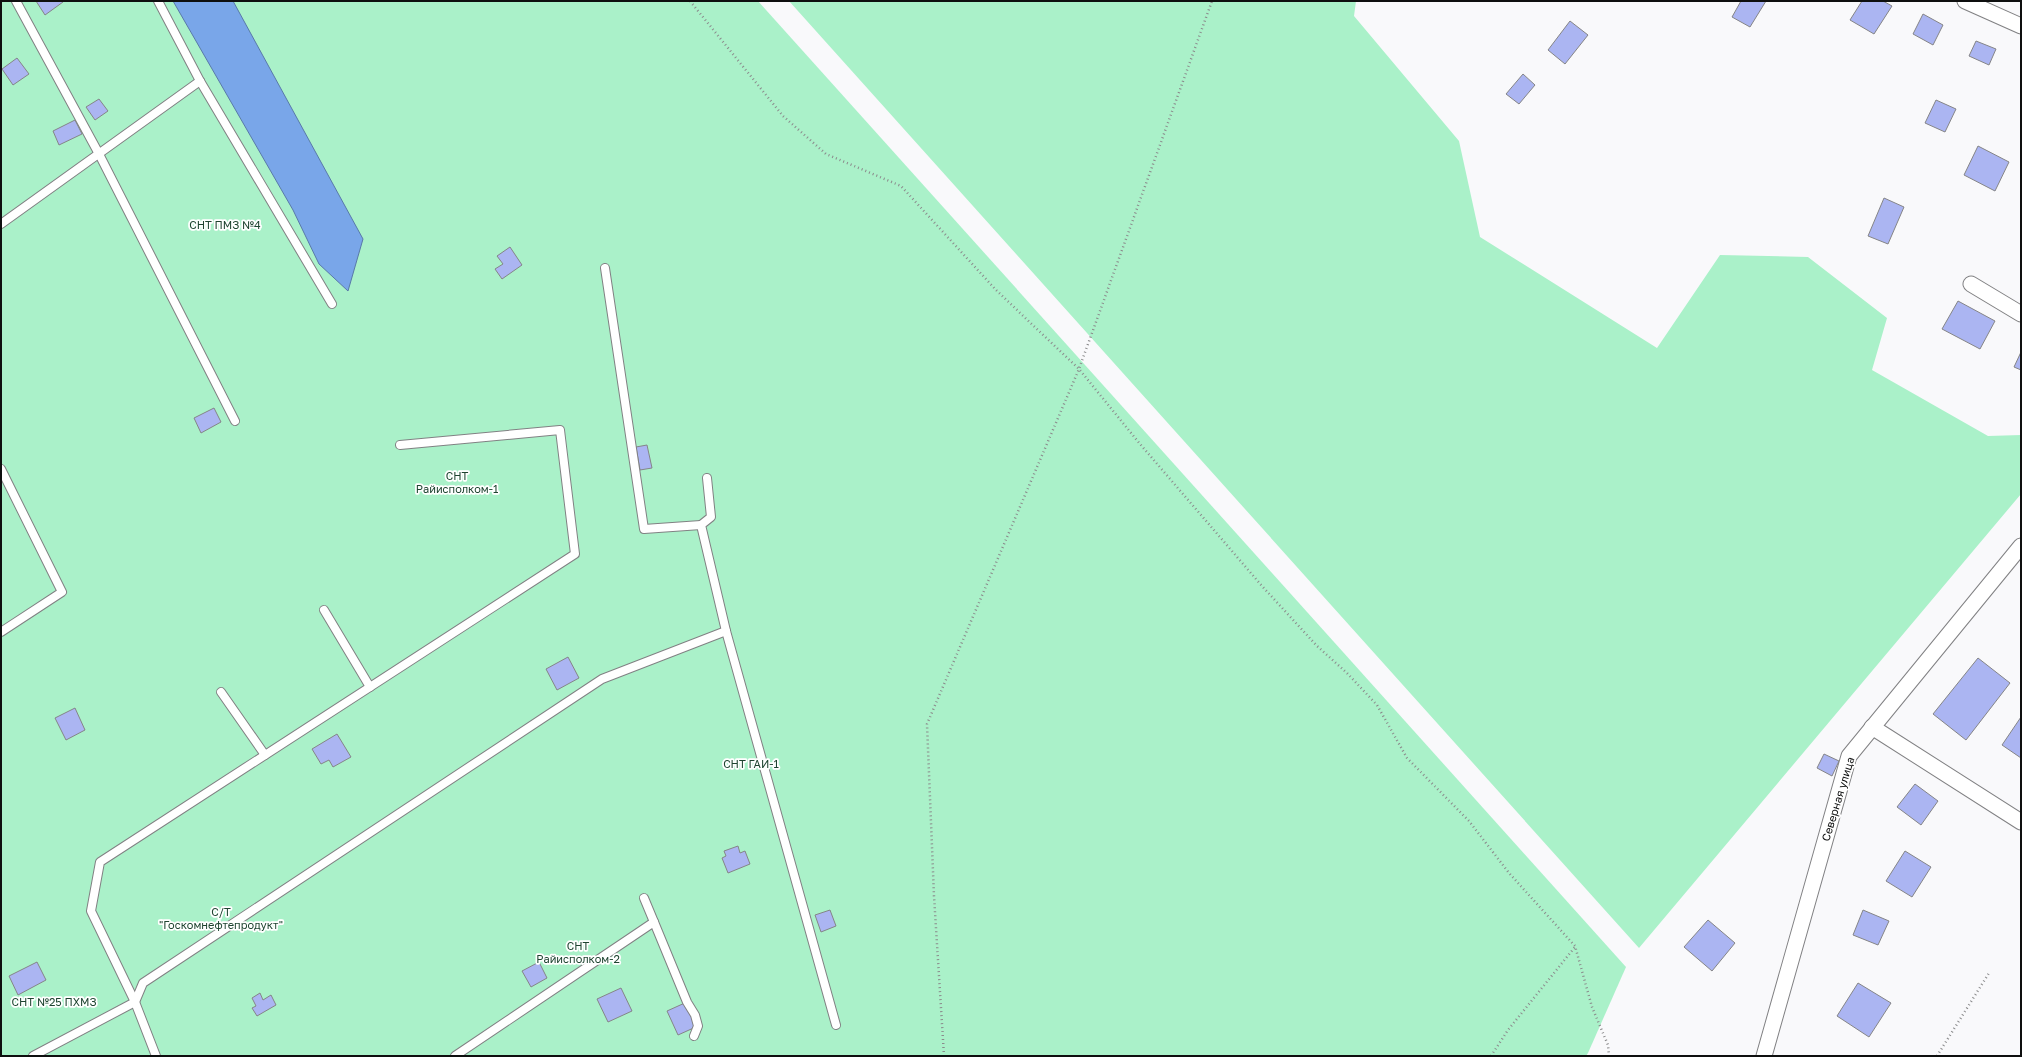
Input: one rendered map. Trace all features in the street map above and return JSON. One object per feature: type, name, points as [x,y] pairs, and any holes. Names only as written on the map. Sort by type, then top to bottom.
[{"type":"street","points":[[1965,1],[2021,26]]},
{"type":"street","points":[[1971,284],[2021,314]]},
{"type":"street","name":"Северная улица","points":[[1764,1056],[1849,756],[2021,546]]},
{"type":"street","points":[[1872,727],[2019,817]]},
{"type":"lane","points":[[16,1],[99,154],[235,421]]},
{"type":"lane","points":[[158,1],[200,81],[332,304]]},
{"type":"lane","points":[[1,224],[200,81]]},
{"type":"lane","points":[[605,268],[644,529],[701,525],[711,517],[707,478]]},
{"type":"lane","points":[[156,1056],[135,1002],[91,910],[100,862],[575,554],[560,430],[400,445]]},
{"type":"lane","points":[[1,469],[62,592],[1,632]]},
{"type":"lane","points":[[701,525],[726,631],[836,1025]]},
{"type":"lane","points":[[324,610],[370,687]]},
{"type":"lane","points":[[33,1056],[135,1002],[142,983],[602,679],[726,631]]},
{"type":"lane","points":[[221,692],[266,755]]},
{"type":"lane","points":[[644,898],[687,1002],[695,1015],[698,1026],[694,1036]]},
{"type":"lane","points":[[455,1056],[654,922]]},
{"type":"path","points":[[690,1],[783,116],[826,154],[901,186],[996,290],[1078,369],[1140,444],[1262,586],[1317,646],[1347,673],[1378,705],[1407,758],[1470,821],[1509,873],[1575,946],[1592,1007],[1608,1045],[1609,1056]]},
{"type":"path","points":[[944,1056],[934,896],[927,724],[1078,369],[1212,1]]},
{"type":"path","points":[[1491,1056],[1508,1030],[1575,946]]},
{"type":"path","points":[[1937,1056],[1989,973]]},
{"type":"green space","points":[[1,1],[758,1],[1626,967],[1588,1053],[1586,1056],[1,1056]]},
{"type":"green space","points":[[789,1],[1356,1],[1354,16],[1459,141],[1480,237],[1657,348],[1720,255],[1808,257],[1887,318],[1872,370],[1988,436],[2021,435],[2021,494],[1639,948]]},
{"type":"water","points":[[173,1],[233,1],[363,239],[348,291],[319,264],[293,210]]},
{"type":"building","points":[[36,1],[62,1],[63,2],[45,15]]},
{"type":"building","points":[[1741,1],[1766,1],[1750,27],[1732,17]]},
{"type":"building","points":[[1862,1],[1883,1],[1892,6],[1874,34],[1850,20]]},
{"type":"building","points":[[1923,14],[1943,25],[1933,45],[1913,34]]},
{"type":"building","points":[[1570,21],[1588,35],[1565,64],[1548,50]]},
{"type":"building","points":[[1976,41],[1996,49],[1989,65],[1969,56]]},
{"type":"building","points":[[17,58],[29,74],[13,85],[2,69]]},
{"type":"building","points":[[1523,74],[1535,85],[1519,104],[1506,94]]},
{"type":"building","points":[[99,99],[108,111],[95,120],[86,107]]},
{"type":"building","points":[[1936,100],[1956,109],[1945,132],[1925,123]]},
{"type":"building","points":[[75,120],[82,134],[59,145],[53,131]]},
{"type":"building","points":[[1978,146],[2009,162],[1995,191],[1964,175]]},
{"type":"building","points":[[1884,198],[1904,207],[1888,244],[1868,236]]},
{"type":"building","points":[[510,247],[522,265],[502,279],[495,269],[503,264],[497,256]]},
{"type":"building","points":[[1958,301],[1995,321],[1980,349],[1942,329]]},
{"type":"building","points":[[2021,352],[2021,370],[2014,367]]},
{"type":"building","points":[[214,408],[221,422],[201,433],[194,418]]},
{"type":"building","points":[[647,445],[652,468],[640,470],[636,447]]},
{"type":"building","points":[[568,657],[579,678],[557,690],[546,669]]},
{"type":"building","points":[[1978,658],[2010,683],[1966,740],[1933,714]]},
{"type":"building","points":[[75,708],[85,730],[66,740],[55,718]]},
{"type":"building","points":[[2021,717],[2021,758],[2002,745]]},
{"type":"building","points":[[337,734],[351,757],[333,767],[329,760],[321,764],[312,749]]},
{"type":"building","points":[[1824,754],[1839,761],[1832,776],[1817,768]]},
{"type":"building","points":[[1915,784],[1938,801],[1921,825],[1897,807]]},
{"type":"building","points":[[738,846],[740,853],[745,851],[750,864],[728,873],[722,858],[726,856],[724,851]]},
{"type":"building","points":[[1905,851],[1931,867],[1912,897],[1886,881]]},
{"type":"building","points":[[830,910],[836,926],[821,932],[815,915]]},
{"type":"building","points":[[1863,910],[1889,921],[1878,945],[1853,935]]},
{"type":"building","points":[[1708,920],[1735,943],[1712,971],[1684,947]]},
{"type":"building","points":[[37,962],[46,980],[18,995],[9,976]]},
{"type":"building","points":[[539,962],[547,978],[531,987],[522,971]]},
{"type":"building","points":[[1858,983],[1891,1003],[1869,1037],[1837,1016]]},
{"type":"building","points":[[621,988],[632,1011],[608,1022],[597,999]]},
{"type":"building","points":[[260,993],[263,1000],[271,995],[276,1005],[257,1016],[252,1008],[256,1006],[252,998]]},
{"type":"building","points":[[687,1002],[698,1026],[678,1035],[667,1011]]},
{"type":"park label","name":"СНТ ПМЗ №4","points":[[225,225]]},
{"type":"park label","name":"СНТ Райисполком-1","points":[[457,482]]},
{"type":"park label","name":"СНТ ГАИ-1","points":[[751,764]]},
{"type":"park label","name":"С/Т \"Госкомнефтепродукт\"","points":[[221,918]]},
{"type":"park label","name":"СНТ Райисполком-2","points":[[578,952]]},
{"type":"park label","name":"СНТ №25 ПХМЗ","points":[[54,1002]]}]
